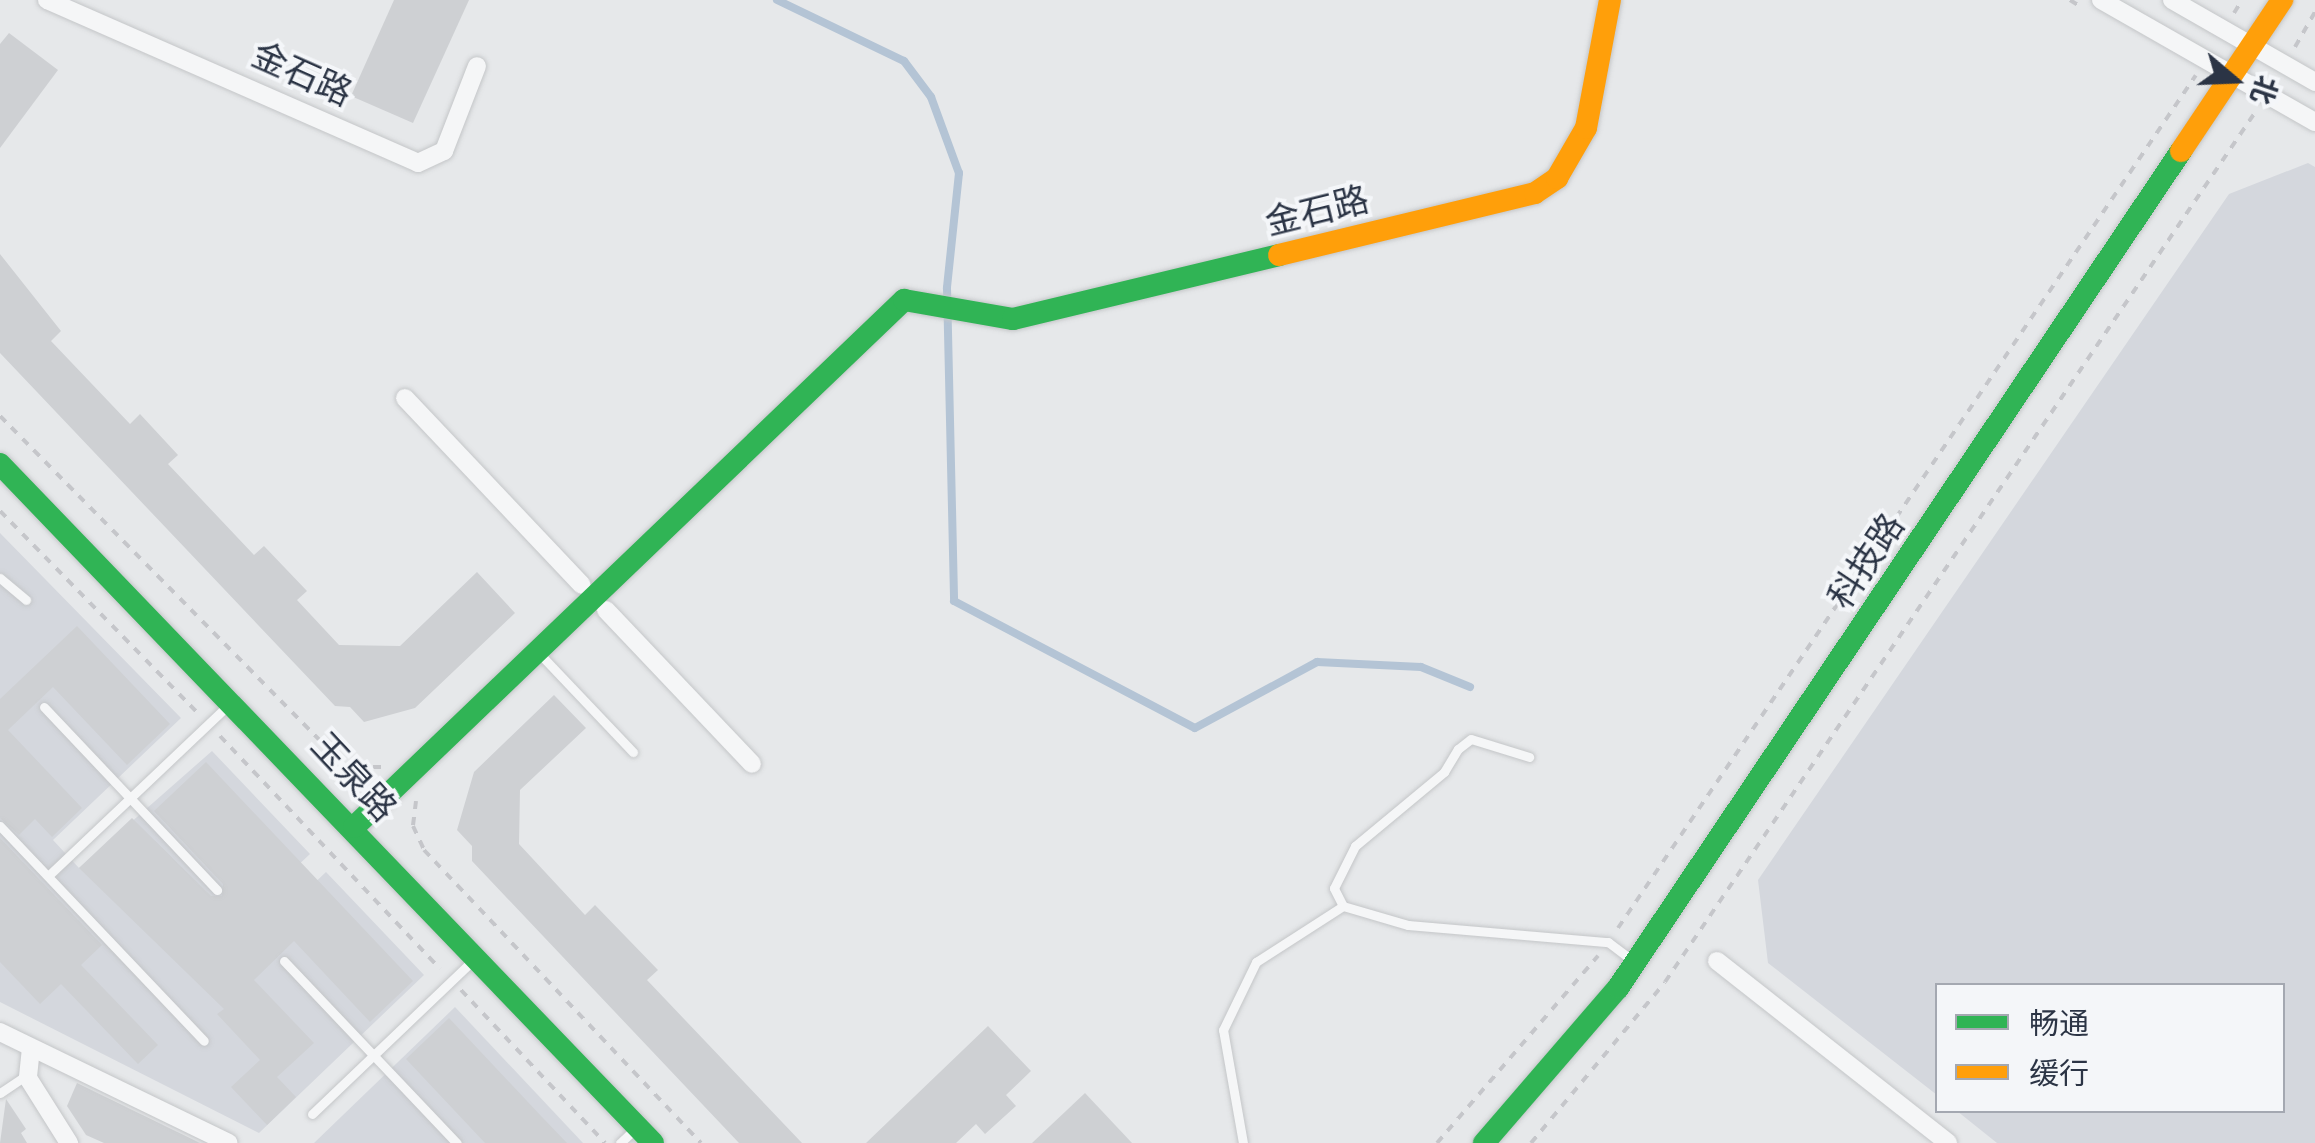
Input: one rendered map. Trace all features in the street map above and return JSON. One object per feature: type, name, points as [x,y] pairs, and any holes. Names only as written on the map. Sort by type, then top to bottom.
[{"type":"street","name":"金石路","points":[[47,0],[418,163],[444,151],[477,66]]},
{"type":"street","name":"金石路","points":[[537,651],[904,300],[1014,319],[1535,193],[1557,178],[1586,128],[1610,0]]},
{"type":"street","points":[[2101,0],[2315,122]]},
{"type":"street","points":[[2172,0],[2315,82]]},
{"type":"street","name":"科技路","points":[[1484,1143],[1636,962],[2236,77],[2282,0]]},
{"type":"street","points":[[405,398],[582,585]]},
{"type":"street","name":"玉泉路","points":[[0,464],[233,700],[645,1134]]},
{"type":"street","points":[[606,610],[752,764]]},
{"type":"street","points":[[354,827],[537,651]]},
{"type":"street","points":[[1717,961],[1948,1143]]},
{"type":"street","points":[[0,1032],[229,1143]]},
{"type":"street","points":[[31,1048],[27,1074],[68,1143]]},
{"type":"lane","points":[[0,578],[26,600]]},
{"type":"lane","points":[[537,651],[633,752]]},
{"type":"lane","points":[[48,876],[233,700]]},
{"type":"lane","points":[[44,707],[217,890]]},
{"type":"lane","points":[[1342,906],[1334,888],[1355,846],[1444,772],[1458,749],[1471,739],[1529,756]]},
{"type":"lane","points":[[0,826],[204,1041]]},
{"type":"lane","points":[[1243,1143],[1223,1030],[1256,962],[1342,906],[1408,925],[1608,942],[1636,962]]},
{"type":"lane","points":[[312,1114],[476,956]]},
{"type":"lane","points":[[284,961],[457,1143]]},
{"type":"lane","points":[[0,1093],[27,1074]]},
{"type":"lane","points":[[620,1143],[645,1134]]},
{"type":"path","points":[[2232,17],[2242,0]]},
{"type":"path","points":[[2293,51],[2315,12]]},
{"type":"path","points":[[1437,1143],[1608,942],[2198,73]]},
{"type":"path","points":[[1531,1143],[1665,982],[2258,108]]},
{"type":"path","points":[[0,416],[334,755],[364,768],[390,764]]},
{"type":"path","points":[[0,511],[605,1143]]},
{"type":"shaded area","points":[[2308,163],[2315,167],[2315,1143],[1997,1143],[1960,1113],[2285,1113],[2285,983],[1935,983],[1935,1093],[1768,963],[1758,880],[2229,194]]},
{"type":"shaded area","points":[[0,533],[181,718],[53,840],[79,868],[212,751],[310,854],[262,899],[279,917],[326,872],[424,975],[259,1133],[0,1002]]},
{"type":"shaded area","points":[[455,1007],[583,1143],[314,1143]]},
{"type":"building","points":[[394,0],[469,0],[413,123],[351,96]]},
{"type":"building","points":[[9,33],[58,70],[0,148],[0,44]]},
{"type":"building","points":[[0,254],[61,331],[51,341],[130,424],[140,414],[178,455],[168,464],[254,555],[264,546],[307,591],[297,600],[339,645],[400,646],[477,572],[515,613],[415,708],[364,722],[350,707],[335,706],[0,353]]},
{"type":"building","points":[[77,626],[170,724],[127,765],[53,687],[8,730],[82,808],[52,837],[35,819],[19,835],[0,818],[0,699]]},
{"type":"building","points":[[554,695],[586,728],[520,790],[519,844],[585,915],[595,905],[658,970],[647,980],[802,1143],[739,1143],[472,861],[472,846],[457,830],[474,772]]},
{"type":"building","points":[[206,762],[413,981],[370,1022],[294,941],[254,980],[314,1043],[277,1077],[296,1097],[267,1125],[231,1087],[260,1060],[217,1014],[224,1009],[79,868],[132,818],[211,896],[222,896],[223,884],[154,811]]},
{"type":"building","points":[[0,838],[102,945],[81,965],[158,1045],[138,1064],[61,984],[40,1004],[0,962]]},
{"type":"building","points":[[449,1018],[567,1143],[485,1143],[406,1059]]},
{"type":"building","points":[[988,1026],[1031,1071],[1006,1095],[1016,1106],[985,1134],[976,1124],[956,1143],[866,1143]]},
{"type":"building","points":[[77,1083],[200,1143],[104,1143],[86,1135],[67,1106]]},
{"type":"building","points":[[1085,1093],[1132,1143],[1032,1143]]},
{"type":"building","points":[[6,1099],[26,1129],[21,1133],[27,1143],[0,1143]]},
{"type":"waterway","points":[[777,0],[904,61],[931,97],[959,173],[947,288],[954,601],[1195,728],[1317,662],[1421,667],[1470,687]]},
{"type":"traffic: fast","points":[[1484,1143],[1618,988],[2181,151]]},
{"type":"traffic: fast","points":[[354,827],[904,300],[1013,319],[1279,255]]},
{"type":"traffic: fast","points":[[0,464],[653,1143]]},
{"type":"traffic: slow","points":[[1279,255],[1535,193],[1557,178],[1586,128],[1610,0]]},
{"type":"traffic: slow","points":[[2181,151],[2282,0]]}]
